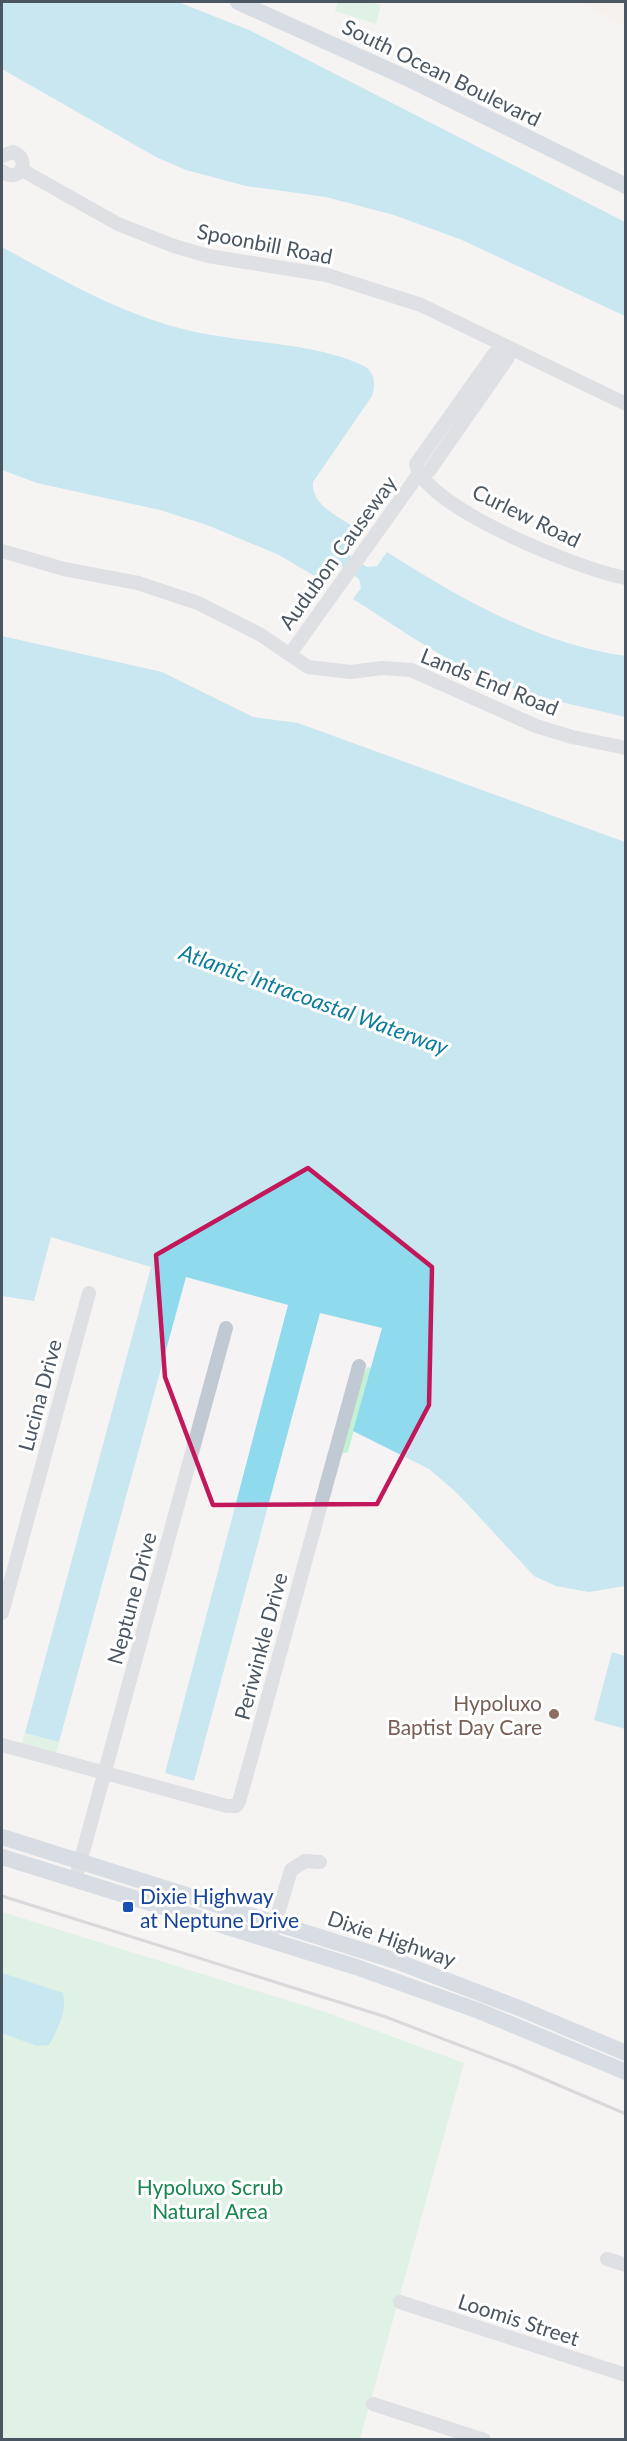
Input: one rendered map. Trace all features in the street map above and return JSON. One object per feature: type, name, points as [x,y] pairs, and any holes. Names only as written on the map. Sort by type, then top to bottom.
[{"type":"main road","name":"South Ocean Boulevard","points":[[238,2],[409,79],[626,186]]},
{"type":"main road","name":"Dixie Highway","points":[[2,1838],[275,1922],[396,1962],[486,1995],[626,2053]]},
{"type":"main road","name":"Dixie Highway","points":[[2,1857],[356,1967],[479,2011],[626,2072]]},
{"type":"main road","points":[[479,2011],[486,1995]]},
{"type":"street","name":"Spoonbill Road","points":[[2,156],[9,152],[17,153],[24,162],[22,170],[118,224],[174,246],[208,256],[327,275],[364,285],[421,305],[505,345]]},
{"type":"street","points":[[2,171],[12,176],[22,170]]},
{"type":"street","points":[[505,345],[626,404]]},
{"type":"street","name":"Audubon Causeway","points":[[290,654],[418,475],[429,471],[507,360],[509,354],[505,345]]},
{"type":"street","name":"Curlew Road","points":[[418,475],[432,489],[502,532],[562,558],[626,578]]},
{"type":"street","name":"Lands End Road","points":[[2,551],[64,568],[138,584],[176,596],[230,618],[316,669],[351,672],[397,668],[411,670],[536,726],[626,748]]},
{"type":"street","name":"Lucina Drive","points":[[2,1613],[89,1293]]},
{"type":"street","name":"Neptune Drive","points":[[75,1879],[226,1328]]},
{"type":"street","name":"Periwinkle Drive","points":[[105,1774],[226,1806],[236,1806],[239,1802],[359,1366]]},
{"type":"street","points":[[2,1745],[105,1774]]},
{"type":"street","points":[[270,1940],[291,1870],[305,1862],[320,1862]]},
{"type":"street","points":[[607,2259],[626,2265]]},
{"type":"street","name":"Loomis Street","points":[[400,2302],[626,2375]]},
{"type":"street","points":[[373,2404],[484,2439]]},
{"type":"highlighted area","points":[[308,1168],[432,1267],[429,1405],[377,1504],[213,1505],[165,1377],[156,1255]]},
{"type":"green space","points":[[338,2],[369,2],[381,5],[376,24],[335,11]]},
{"type":"green space","points":[[368,1367],[371,1368],[348,1452],[340,1454],[362,1376]]},
{"type":"green space","points":[[25,1733],[59,1742],[55,1756],[21,1746]]},
{"type":"green space","name":"Hypoluxo Scrub Natural Area","points":[[2,1912],[325,2012],[464,2063],[360,2439],[2,2439]]},
{"type":"sand","points":[[580,2],[625,2],[625,26]]},
{"type":"water","points":[[2,2],[178,2],[249,30],[625,222],[625,316],[462,240],[394,215],[326,197],[246,186],[186,170],[156,157],[2,69]]},
{"type":"water","points":[[2,247],[88,293],[155,321],[201,333],[319,351],[362,365],[370,371],[374,387],[372,396],[313,482],[316,497],[321,503],[355,528],[345,543],[346,553],[367,567],[377,566],[387,552],[442,586],[501,617],[562,641],[625,656],[625,717],[514,689],[463,667],[353,599],[361,588],[359,579],[338,564],[329,566],[318,578],[279,555],[207,525],[160,510],[37,483],[2,470]]},
{"type":"water","name":"Atlantic Intracoastal Waterway","points":[[2,636],[162,672],[253,717],[298,723],[625,842],[625,1586],[589,1592],[556,1586],[534,1576],[457,1493],[429,1469],[353,1431],[382,1328],[320,1313],[194,1781],[165,1773],[288,1305],[186,1277],[59,1742],[25,1733],[151,1267],[51,1237],[34,1301],[2,1296]]},
{"type":"water","points":[[612,1652],[625,1656],[625,1729],[594,1720]]},
{"type":"water","points":[[2,1973],[63,1993],[63,2013],[49,2045],[37,2046],[2,2033]]},
{"type":"railway","points":[[2,1896],[386,2017],[516,2067],[626,2114]]},
{"type":"place","name":"Hypoluxo Baptist Day Care","points":[[554,1714]]},
{"type":"place","name":"Dixie Highway at Neptune Drive","points":[[128,1907]]}]
